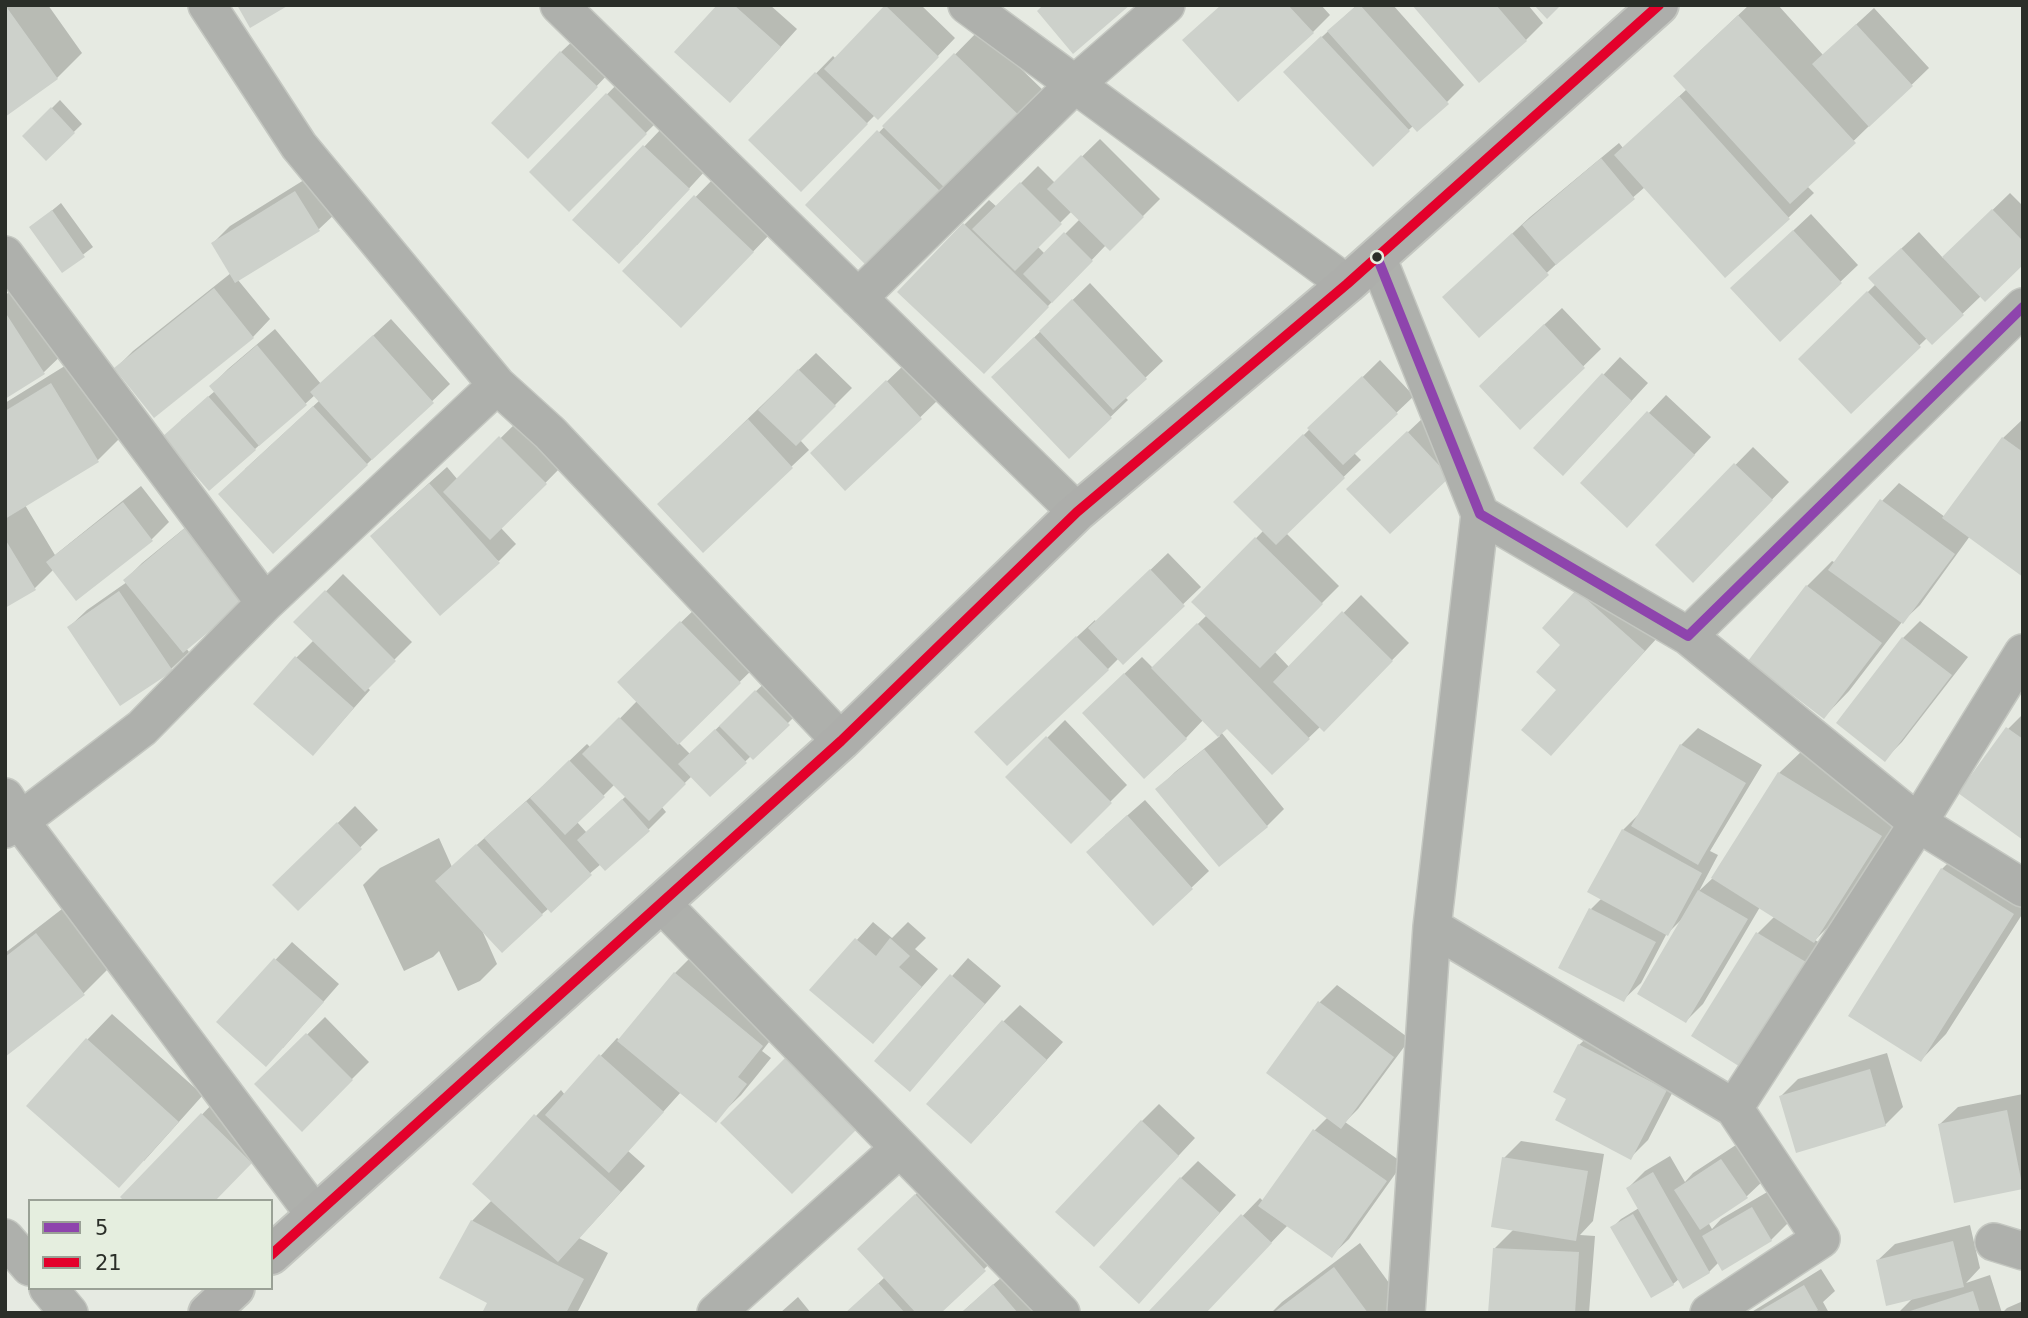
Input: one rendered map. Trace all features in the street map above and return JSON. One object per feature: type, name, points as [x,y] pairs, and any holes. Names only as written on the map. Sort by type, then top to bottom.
[{"type":"street","points":[[207,5],[299,146],[497,385],[550,433],[841,741]]},
{"type":"street","points":[[559,5],[1077,512]]},
{"type":"street","points":[[967,5],[1347,284]]},
{"type":"street","points":[[858,298],[1074,85],[1166,5]]},
{"type":"street","points":[[273,1253],[841,741],[1077,512],[1347,284],[1659,5]]},
{"type":"street","points":[[5,255],[265,603]]},
{"type":"street","points":[[1377,257],[1480,514],[1432,927],[1406,1313]]},
{"type":"street","points":[[1688,636],[2023,307]]},
{"type":"street","points":[[315,1215],[10,816],[142,728],[265,603],[497,385]]},
{"type":"street","points":[[1480,514],[1688,636],[1918,823],[2023,888]]},
{"type":"street","points":[[1734,1108],[1918,823],[2023,653]]},
{"type":"street","points":[[661,903],[1061,1313]]},
{"type":"street","points":[[1432,927],[1734,1108],[1821,1238],[1709,1313]]},
{"type":"street","points":[[716,1313],[900,1148]]},
{"type":"street","points":[[5,1238],[28,1264]]},
{"type":"street","points":[[50,1290],[69,1313]]},
{"type":"street","points":[[208,1313],[232,1290]]},
{"type":"building","points":[[5,5],[58,79],[5,117]]},
{"type":"building","points":[[237,5],[289,5],[250,28]]},
{"type":"building","points":[[717,5],[734,5],[781,47],[730,103],[674,52]]},
{"type":"building","points":[[885,5],[939,57],[878,120],[824,69]]},
{"type":"building","points":[[1043,5],[1130,5],[1073,54],[1037,11]]},
{"type":"building","points":[[1221,5],[1288,5],[1314,33],[1238,102],[1182,40]]},
{"type":"building","points":[[1360,5],[1449,104],[1417,132],[1327,31]]},
{"type":"building","points":[[1412,5],[1496,5],[1527,41],[1479,83]]},
{"type":"building","points":[[1534,5],[1561,5],[1547,19]]},
{"type":"building","points":[[1738,15],[1856,143],[1790,204],[1673,76]]},
{"type":"building","points":[[1856,24],[1913,86],[1869,127],[1812,64]]},
{"type":"building","points":[[1321,36],[1410,131],[1373,167],[1283,72]]},
{"type":"building","points":[[560,51],[598,87],[528,159],[491,123]]},
{"type":"building","points":[[954,53],[1025,121],[952,195],[882,126]]},
{"type":"building","points":[[815,72],[868,124],[801,192],[748,140]]},
{"type":"building","points":[[606,93],[647,134],[569,212],[529,172]]},
{"type":"building","points":[[1679,96],[1790,219],[1725,278],[1614,155]]},
{"type":"building","points":[[51,107],[75,133],[46,161],[22,136]]},
{"type":"building","points":[[877,130],[944,195],[871,270],[805,205]]},
{"type":"building","points":[[643,145],[690,189],[619,264],[572,220]]},
{"type":"building","points":[[1081,155],[1144,217],[1110,251],[1047,189]]},
{"type":"building","points":[[1601,158],[1635,199],[1556,265],[1522,225]]},
{"type":"building","points":[[1020,182],[1062,224],[1015,271],[972,229]]},
{"type":"building","points":[[295,191],[320,231],[235,283],[211,243]]},
{"type":"building","points":[[694,195],[754,252],[681,328],[622,271]]},
{"type":"building","points":[[1992,209],[2023,241],[2023,265],[1985,302],[1942,257]]},
{"type":"building","points":[[52,210],[85,257],[62,273],[29,227]]},
{"type":"building","points":[[963,223],[1049,307],[984,374],[897,292]]},
{"type":"building","points":[[1793,230],[1842,283],[1780,342],[1730,288]]},
{"type":"building","points":[[1064,232],[1093,261],[1052,303],[1023,274]]},
{"type":"building","points":[[1512,233],[1549,275],[1479,338],[1442,297]]},
{"type":"building","points":[[1901,248],[1964,315],[1932,345],[1868,278]]},
{"type":"building","points":[[214,288],[254,338],[154,418],[114,368]]},
{"type":"building","points":[[1867,291],[1921,347],[1851,414],[1798,359]]},
{"type":"building","points":[[1072,299],[1147,379],[1113,410],[1039,331]]},
{"type":"building","points":[[5,312],[45,374],[5,399]]},
{"type":"building","points":[[1544,324],[1585,368],[1520,430],[1479,386]]},
{"type":"building","points":[[373,335],[434,403],[372,460],[310,392]]},
{"type":"building","points":[[1034,337],[1112,418],[1069,459],[991,377]]},
{"type":"building","points":[[257,345],[307,405],[259,446],[209,386]]},
{"type":"building","points":[[798,369],[836,406],[796,446],[758,410]]},
{"type":"building","points":[[1602,373],[1632,401],[1563,476],[1533,448]]},
{"type":"building","points":[[1362,376],[1398,414],[1343,465],[1307,428]]},
{"type":"building","points":[[886,380],[922,419],[845,491],[810,453]]},
{"type":"building","points":[[51,383],[99,462],[5,519],[5,411]]},
{"type":"building","points":[[208,396],[256,450],[209,491],[162,437]]},
{"type":"building","points":[[313,406],[368,465],[273,554],[218,494]]},
{"type":"building","points":[[1647,411],[1695,455],[1627,528],[1580,483]]},
{"type":"building","points":[[748,419],[793,468],[703,553],[657,504]]},
{"type":"building","points":[[1407,431],[1450,477],[1390,534],[1346,489]]},
{"type":"building","points":[[1303,434],[1345,478],[1276,545],[1233,502]]},
{"type":"building","points":[[499,436],[547,484],[490,540],[443,492]]},
{"type":"building","points":[[2002,437],[2023,452],[2023,577],[1942,518]]},
{"type":"building","points":[[1734,463],[1773,500],[1693,583],[1655,545]]},
{"type":"building","points":[[429,483],[500,563],[440,616],[370,536]]},
{"type":"building","points":[[1880,499],[1955,554],[1903,624],[1828,570]]},
{"type":"building","points":[[123,502],[153,541],[76,601],[46,562]]},
{"type":"building","points":[[185,528],[245,602],[183,653],[123,580]]},
{"type":"building","points":[[1255,537],[1323,604],[1260,668],[1191,602]]},
{"type":"building","points":[[5,539],[36,590],[5,608]]},
{"type":"building","points":[[1150,569],[1185,606],[1123,665],[1088,628]]},
{"type":"building","points":[[1806,585],[1882,643],[1824,719],[1748,661]]},
{"type":"building","points":[[325,590],[396,661],[365,692],[293,622]]},
{"type":"building","points":[[1576,590],[1645,651],[1551,756],[1521,730],[1556,690],[1536,672],[1560,645],[1542,628]]},
{"type":"building","points":[[119,591],[173,671],[120,706],[67,627]]},
{"type":"building","points":[[1342,611],[1393,661],[1324,732],[1273,682]]},
{"type":"building","points":[[680,621],[741,683],[678,745],[617,682]]},
{"type":"building","points":[[1197,623],[1310,739],[1272,775],[1227,729],[1218,737],[1151,668]]},
{"type":"building","points":[[1076,636],[1109,670],[1007,766],[974,732]]},
{"type":"building","points":[[1902,637],[1952,675],[1885,762],[1836,723]]},
{"type":"building","points":[[295,656],[354,708],[313,756],[253,704]]},
{"type":"building","points":[[1124,673],[1187,739],[1144,779],[1082,713]]},
{"type":"building","points":[[755,690],[790,725],[753,760],[719,726]]},
{"type":"building","points":[[619,717],[686,784],[649,821],[582,754]]},
{"type":"building","points":[[2006,727],[2023,739],[2023,840],[1958,793]]},
{"type":"building","points":[[715,729],[747,763],[710,797],[678,764]]},
{"type":"building","points":[[1046,736],[1112,803],[1071,844],[1005,777]]},
{"type":"building","points":[[1680,744],[1746,783],[1698,865],[1631,826]]},
{"type":"building","points":[[1204,749],[1268,827],[1219,867],[1155,789]]},
{"type":"building","points":[[569,760],[605,797],[565,835],[530,798]]},
{"type":"building","points":[[1778,772],[1882,836],[1814,943],[1711,878]]},
{"type":"building","points":[[622,799],[650,831],[605,871],[577,840]]},
{"type":"building","points":[[526,801],[592,875],[551,913],[484,838]]},
{"type":"building","points":[[1127,815],[1193,889],[1153,926],[1086,852]]},
{"type":"building","points":[[337,822],[362,849],[298,911],[272,885]]},
{"type":"building","points":[[1622,829],[1702,873],[1668,936],[1587,892]]},
{"type":"building","points":[[476,844],[543,915],[502,953],[435,881]]},
{"type":"building","points":[[1941,868],[2014,914],[1921,1062],[1848,1016]]},
{"type":"building","points":[[1698,890],[1748,919],[1686,1023],[1637,994]]},
{"type":"building","points":[[1589,908],[1656,942],[1624,1002],[1558,968]]},
{"type":"building","points":[[1756,932],[1811,965],[1745,1070],[1691,1036]]},
{"type":"building","points":[[36,933],[85,995],[5,1057],[5,957]]},
{"type":"building","points":[[855,938],[876,956],[890,938],[910,956],[899,967],[922,987],[873,1044],[809,990]]},
{"type":"building","points":[[274,958],[324,1002],[266,1067],[216,1022]]},
{"type":"building","points":[[674,972],[763,1046],[738,1077],[747,1084],[716,1123],[617,1041]]},
{"type":"building","points":[[950,974],[985,1004],[910,1092],[874,1061]]},
{"type":"building","points":[[1318,1001],[1394,1057],[1341,1129],[1266,1073]]},
{"type":"building","points":[[1002,1020],[1047,1060],[971,1144],[926,1104]]},
{"type":"building","points":[[306,1033],[353,1080],[302,1132],[254,1084]]},
{"type":"building","points":[[86,1038],[179,1122],[119,1188],[26,1106]]},
{"type":"building","points":[[1578,1044],[1667,1090],[1631,1160],[1555,1120],[1566,1099],[1553,1092]]},
{"type":"building","points":[[599,1054],[664,1112],[609,1173],[545,1115]]},
{"type":"building","points":[[785,1058],[857,1129],[792,1194],[720,1123]]},
{"type":"building","points":[[1870,1069],[1886,1126],[1796,1153],[1779,1096]]},
{"type":"building","points":[[2007,1110],[2023,1189],[1954,1203],[1938,1124]]},
{"type":"building","points":[[201,1113],[252,1163],[217,1199],[120,1197]]},
{"type":"building","points":[[534,1114],[621,1192],[558,1262],[472,1184]]},
{"type":"building","points":[[1141,1120],[1179,1156],[1094,1247],[1055,1212]]},
{"type":"building","points":[[1313,1129],[1387,1181],[1332,1258],[1258,1206]]},
{"type":"building","points":[[1502,1157],[1588,1171],[1576,1241],[1491,1227]]},
{"type":"building","points":[[1721,1159],[1748,1198],[1700,1230],[1674,1190]]},
{"type":"building","points":[[1653,1172],[1710,1273],[1683,1289],[1626,1188]]},
{"type":"building","points":[[1180,1177],[1220,1213],[1139,1304],[1099,1267]]},
{"type":"building","points":[[915,1194],[986,1271],[941,1313],[916,1313],[857,1249]]},
{"type":"building","points":[[1752,1207],[1772,1241],[1722,1271],[1702,1236]]},
{"type":"building","points":[[1241,1214],[1272,1243],[1206,1313],[1147,1313]]},
{"type":"building","points":[[1633,1214],[1674,1285],[1651,1298],[1610,1227]]},
{"type":"building","points":[[471,1220],[584,1279],[566,1313],[482,1313],[487,1303],[439,1278]]},
{"type":"building","points":[[1953,1241],[1964,1287],[1886,1306],[1876,1260]]},
{"type":"building","points":[[1493,1248],[1579,1252],[1575,1313],[1488,1313]]},
{"type":"building","points":[[1334,1267],[1368,1313],[1273,1313]]},
{"type":"building","points":[[878,1283],[905,1313],[845,1313]]},
{"type":"building","points":[[993,1284],[1018,1313],[961,1313]]},
{"type":"building","points":[[1804,1285],[1818,1310],[1813,1313],[1756,1313]]},
{"type":"building","points":[[1973,1291],[1980,1313],[1907,1313],[1907,1312]]},
{"type":"transit line","name":"21","points":[[273,1253],[841,741],[1077,512],[1347,284],[1659,5]]},
{"type":"transit line","name":"5","points":[[1377,257],[1480,514],[1688,636],[2023,307]]}]
